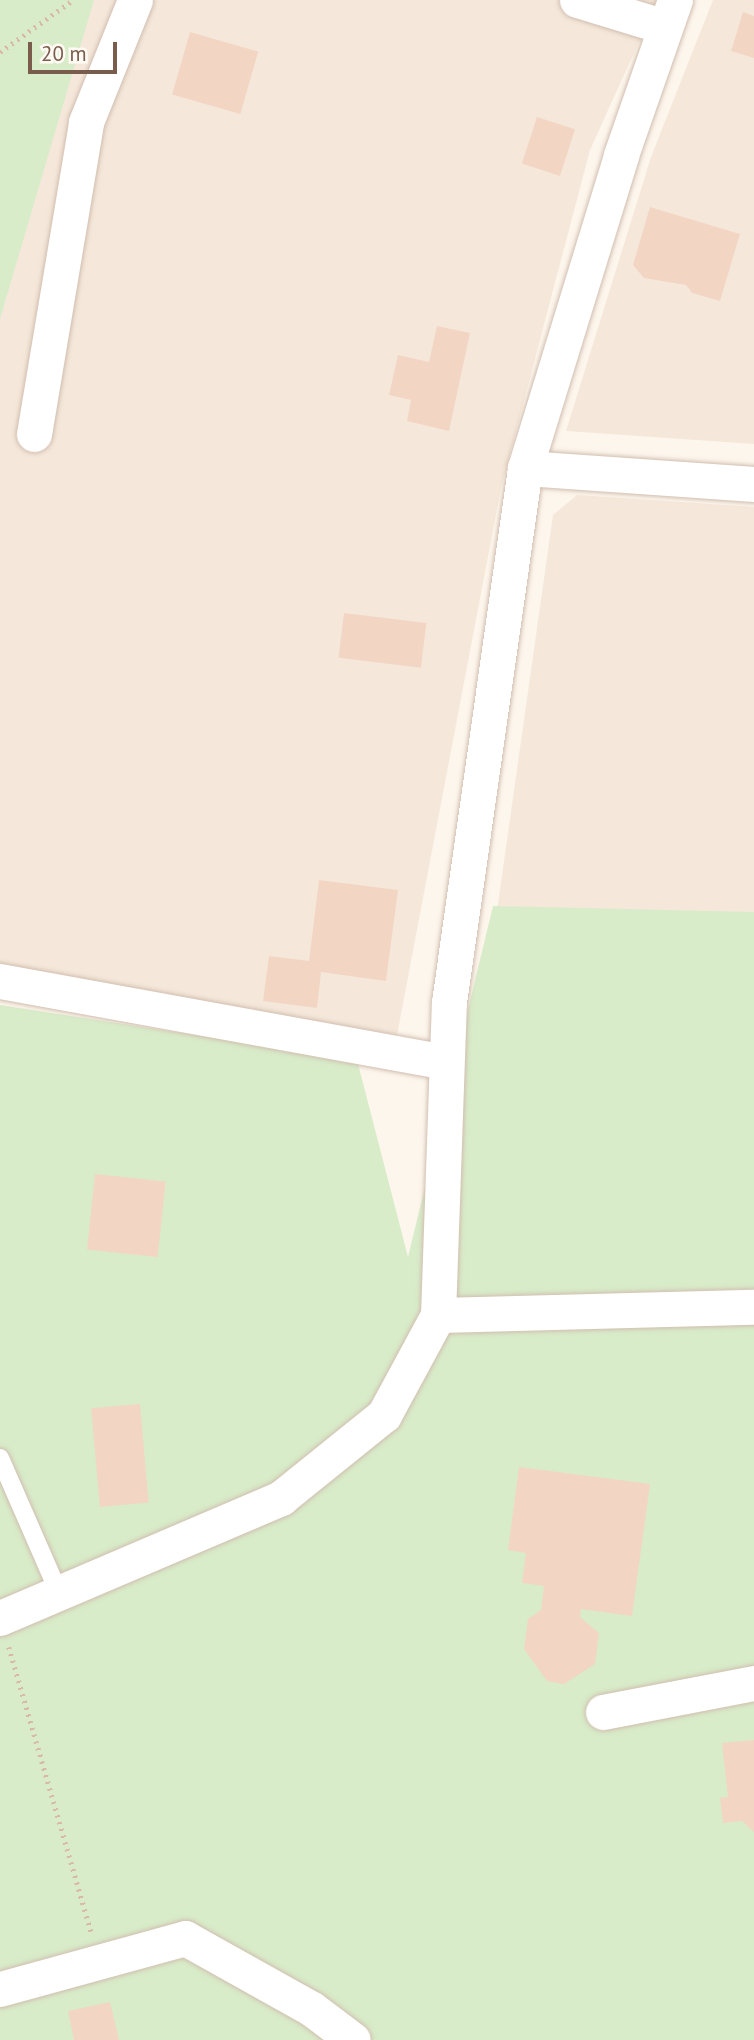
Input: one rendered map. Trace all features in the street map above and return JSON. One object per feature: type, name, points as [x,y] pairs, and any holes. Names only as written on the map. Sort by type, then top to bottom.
[{"type":"street","points":[[34,434],[86,122],[135,0]]},
{"type":"street","points":[[0,1618],[281,1498],[384,1415],[438,1315],[449,1002],[525,468],[669,13],[577,0]]},
{"type":"street","points":[[525,468],[754,484]]},
{"type":"street","points":[[0,981],[446,1062]]},
{"type":"street","points":[[438,1315],[754,1307]]},
{"type":"street","points":[[603,1712],[754,1683]]},
{"type":"street","points":[[0,1989],[185,1938],[312,2009],[353,2040]]},
{"type":"lane","points":[[0,1458],[58,1591]]},
{"type":"path","points":[[0,52],[73,0]]},
{"type":"path","points":[[0,1618],[100,1962]]},
{"type":"shaded area","points":[[88,0],[658,0],[590,150],[501,488],[397,1035],[0,966],[0,293]]},
{"type":"shaded area","points":[[713,0],[754,0],[754,444],[566,431],[651,157]]},
{"type":"shaded area","points":[[577,495],[754,507],[754,1270],[449,1250],[553,515]]},
{"type":"green space","points":[[0,0],[94,0],[0,319]]},
{"type":"green space","points":[[493,906],[754,912],[754,2040],[0,2040],[0,1005],[357,1060],[408,1257]]},
{"type":"building","points":[[743,12],[754,16],[754,58],[731,51]]},
{"type":"building","points":[[190,32],[258,52],[240,114],[172,94]]},
{"type":"building","points":[[537,117],[575,129],[560,176],[522,164]]},
{"type":"building","points":[[650,207],[740,234],[720,301],[692,293],[686,285],[644,278],[633,265]]},
{"type":"building","points":[[437,326],[470,333],[449,431],[407,421],[411,400],[389,395],[398,355],[429,362]]},
{"type":"building","points":[[344,613],[426,623],[421,668],[339,658]]},
{"type":"building","points":[[319,880],[398,890],[386,981],[321,972],[317,1008],[263,1001],[269,956],[309,961]]},
{"type":"building","points":[[95,1174],[166,1181],[158,1257],[87,1250]]},
{"type":"building","points":[[140,1404],[149,1503],[100,1507],[91,1408]]},
{"type":"building","points":[[519,1467],[650,1484],[632,1616],[581,1609],[580,1617],[599,1633],[595,1664],[564,1684],[547,1681],[524,1649],[528,1619],[541,1610],[544,1586],[522,1583],[526,1553],[508,1550]]},
{"type":"building","points":[[754,1740],[754,1832],[742,1821],[723,1823],[720,1798],[728,1797],[722,1743]]},
{"type":"building","points":[[110,2002],[119,2040],[74,2040],[68,2011]]}]
